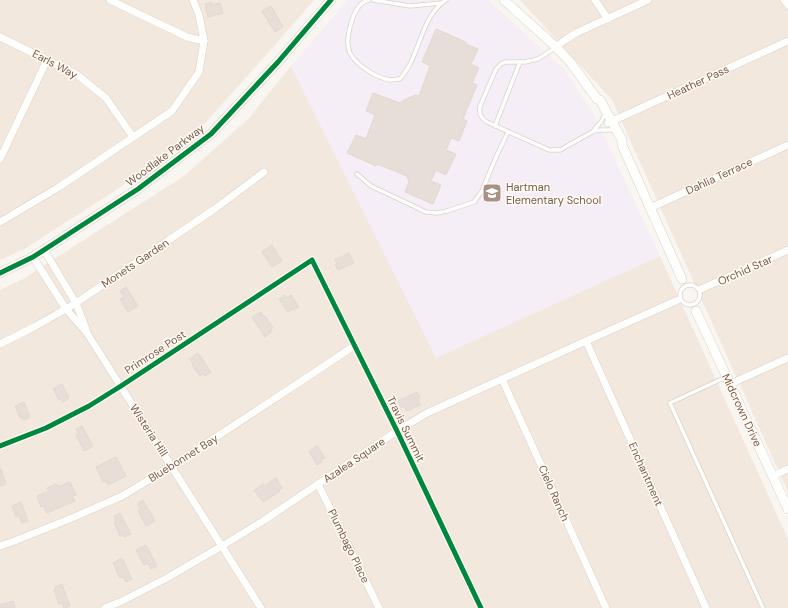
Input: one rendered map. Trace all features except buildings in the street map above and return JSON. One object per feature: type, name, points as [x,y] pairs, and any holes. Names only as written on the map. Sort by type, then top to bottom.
[{"type":"street","points":[[110,0],[187,37],[204,41]]},
{"type":"street","points":[[0,222],[59,187],[172,111],[199,72],[204,41],[199,15],[193,0]]},
{"type":"street","name":"Woodlake Parkway","points":[[0,273],[44,250],[138,188],[211,134],[278,62],[331,0]]},
{"type":"street","points":[[504,0],[556,47],[571,63],[597,99],[600,100],[609,120],[622,140],[622,145],[685,284]]},
{"type":"street","points":[[595,0],[608,19]]},
{"type":"street","points":[[556,47],[576,33],[648,0]]},
{"type":"street","points":[[784,0],[788,5]]},
{"type":"street","name":"Earls Way","points":[[0,36],[76,74],[106,98],[133,137]]},
{"type":"street","name":"Heather Pass","points":[[609,120],[788,41]]},
{"type":"street","points":[[0,159],[47,60]]},
{"type":"street","name":"Dahlia Terrace","points":[[650,208],[788,145]]},
{"type":"street","name":"Monets Garden","points":[[0,344],[36,326],[76,303],[216,208],[264,172]]},
{"type":"street","name":"Wisteria Hill","points":[[44,250],[76,303],[87,333]]},
{"type":"street","name":"Orchid Star","points":[[699,290],[788,250]]},
{"type":"street","name":"Wisteria Hill","points":[[33,257],[66,309],[87,333],[261,608]]},
{"type":"street","name":"Travis Summit","points":[[312,260],[397,431],[481,608]]},
{"type":"street","name":"Primrose Post","points":[[0,446],[46,428],[89,406],[312,260]]},
{"type":"street","name":"Azalea Square","points":[[105,608],[165,579],[222,546],[263,521],[397,431],[427,413],[680,300]]},
{"type":"street","name":"Midcrown Drive","points":[[694,306],[788,509]]},
{"type":"street","name":"Enchantment","points":[[586,341],[706,608]]},
{"type":"street","name":"Bluebonnet Bay","points":[[0,546],[72,518],[122,496],[172,466],[354,346]]},
{"type":"street","points":[[728,381],[788,358]]},
{"type":"street","name":"Cielo Ranch","points":[[502,379],[606,608]]},
{"type":"street","points":[[773,476],[788,469]]},
{"type":"street","name":"Plumbago Place","points":[[318,484],[379,608]]},
{"type":"lane","points":[[369,0],[362,2],[355,12],[348,31],[348,45],[350,53],[359,64],[369,71],[381,78],[392,80],[400,79],[409,66],[426,25],[441,3],[446,0]]},
{"type":"lane","points":[[373,0],[410,6],[441,3]]},
{"type":"lane","points":[[556,47],[538,59],[520,62],[505,62],[501,64],[496,69],[480,106],[482,119],[549,150],[560,150],[594,131],[601,130],[609,120]]},
{"type":"lane","points":[[495,126],[520,62]]},
{"type":"lane","points":[[594,131],[601,122],[609,120]]},
{"type":"lane","points":[[357,174],[371,186],[426,212],[447,212],[474,202],[482,191],[508,132]]},
{"type":"lane","points":[[685,284],[694,286],[699,290],[698,300],[694,306],[688,305],[680,300],[680,293],[685,284]]},
{"type":"lane","points":[[728,381],[670,403],[763,608]]},
{"type":"shaded area","points":[[0,0],[314,0],[196,133],[119,188],[26,248],[0,260]]},
{"type":"shaded area","name":"Hartman Elementary School","points":[[348,0],[488,0],[564,69],[594,115],[660,256],[436,358],[291,66]]},
{"type":"shaded area","points":[[520,0],[788,0],[788,492],[612,100]]},
{"type":"shaded area","points":[[291,66],[436,357],[660,256],[788,539],[788,608],[0,608],[0,290],[23,279],[184,176],[248,119]]},
{"type":"cycle path","points":[[0,273],[33,257],[138,189],[211,134],[278,62],[331,0]]},
{"type":"cycle path","points":[[0,446],[46,428],[89,406],[312,260],[397,431],[481,608]]},
{"type":"place","name":"Hartman Elementary School","points":[[492,193]]}]
